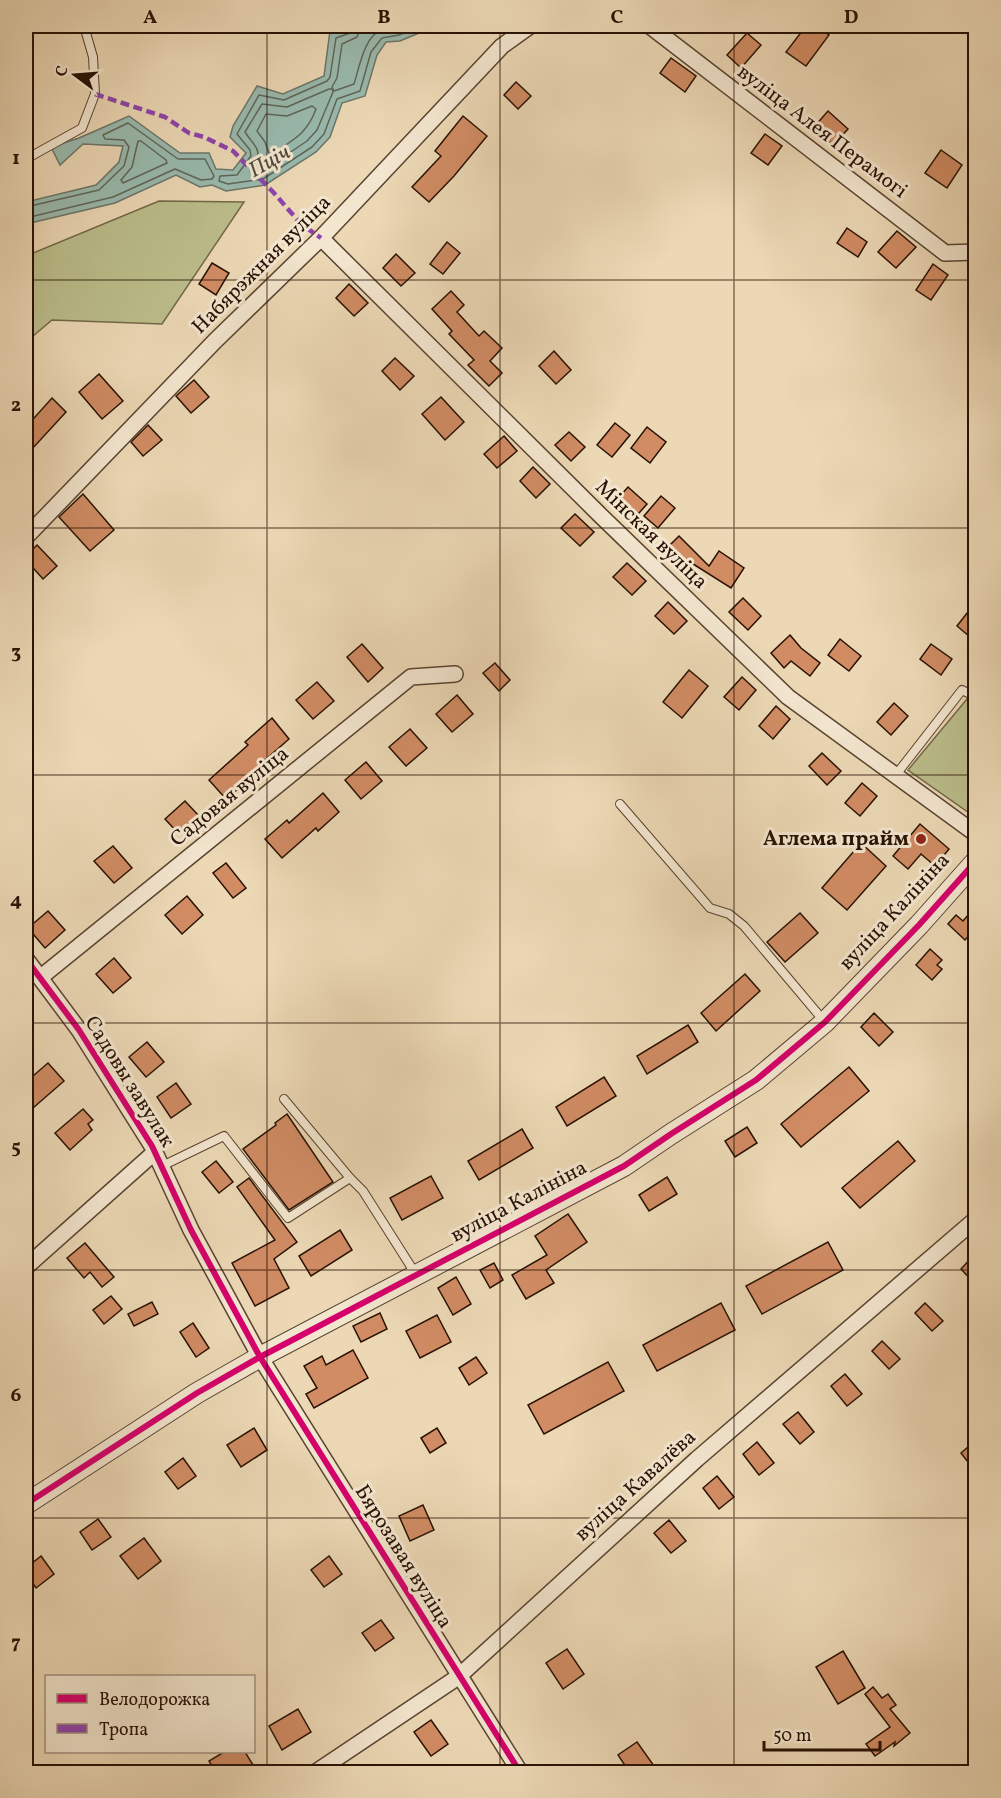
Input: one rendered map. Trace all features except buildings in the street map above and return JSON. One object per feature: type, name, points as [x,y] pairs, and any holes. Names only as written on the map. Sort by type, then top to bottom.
[{"type":"street","name":"Набярэжная вуліца","points":[[26,537],[215,341],[321,238],[502,46],[530,26]]},
{"type":"street","name":"вуліца Алея Перамогі","points":[[650,26],[945,253],[975,252]]},
{"type":"street","name":"Мінская вуліца","points":[[321,238],[599,514],[788,697],[975,834]]},
{"type":"street","name":"Садовая вуліца","points":[[41,977],[411,677],[455,674]]},
{"type":"street","name":"вуліца Калініна","points":[[26,1504],[197,1393],[416,1274],[624,1166],[756,1080],[825,1022],[919,925],[975,861]]},
{"type":"street","name":"Садовы завулак","points":[[26,959],[79,1030],[158,1159],[191,1230],[260,1357]]},
{"type":"street","points":[[26,1267],[158,1159]]},
{"type":"street","name":"вуліца Кавалёва","points":[[316,1773],[458,1677],[681,1474],[975,1219]]},
{"type":"street","name":"Бярозавая вуліца","points":[[260,1357],[520,1773]]},
{"type":"lane","points":[[26,159],[82,128],[95,94],[93,57],[84,26]]},
{"type":"lane","points":[[895,776],[962,690],[975,697]]},
{"type":"lane","points":[[620,804],[710,908],[729,914],[744,926],[825,1022]]},
{"type":"lane","points":[[284,1099],[363,1191],[416,1274]]},
{"type":"lane","points":[[158,1159],[224,1136],[288,1218],[350,1178]]},
{"type":"green space","points":[[159,201],[244,202],[162,324],[52,320],[26,342],[26,256]]},
{"type":"green space","points":[[967,699],[975,704],[975,817],[908,770]]},
{"type":"water","name":"Пціч","points":[[354,26],[436,26],[400,41],[386,42],[377,55],[365,96],[342,103],[330,137],[316,152],[265,185],[226,191],[212,185],[200,187],[176,175],[115,203],[26,224],[26,202],[96,185],[119,162],[123,146],[83,144],[60,165],[51,147],[79,138],[129,116],[180,153],[209,153],[216,169],[233,170],[246,153],[230,137],[233,126],[257,86],[283,94],[324,76],[330,31]]},
{"type":"marked path","points":[[95,94],[165,117],[189,133],[204,137],[233,151],[301,224],[321,238]]},
{"type":"cycle path","points":[[26,1504],[197,1393],[260,1357],[624,1166],[756,1080],[825,1022],[919,925],[976,861]]},
{"type":"cycle path","points":[[26,959],[79,1030],[152,1146],[191,1230],[260,1357],[520,1772]]},
{"type":"place","name":"Аглема прайм","points":[[921,839]]}]
